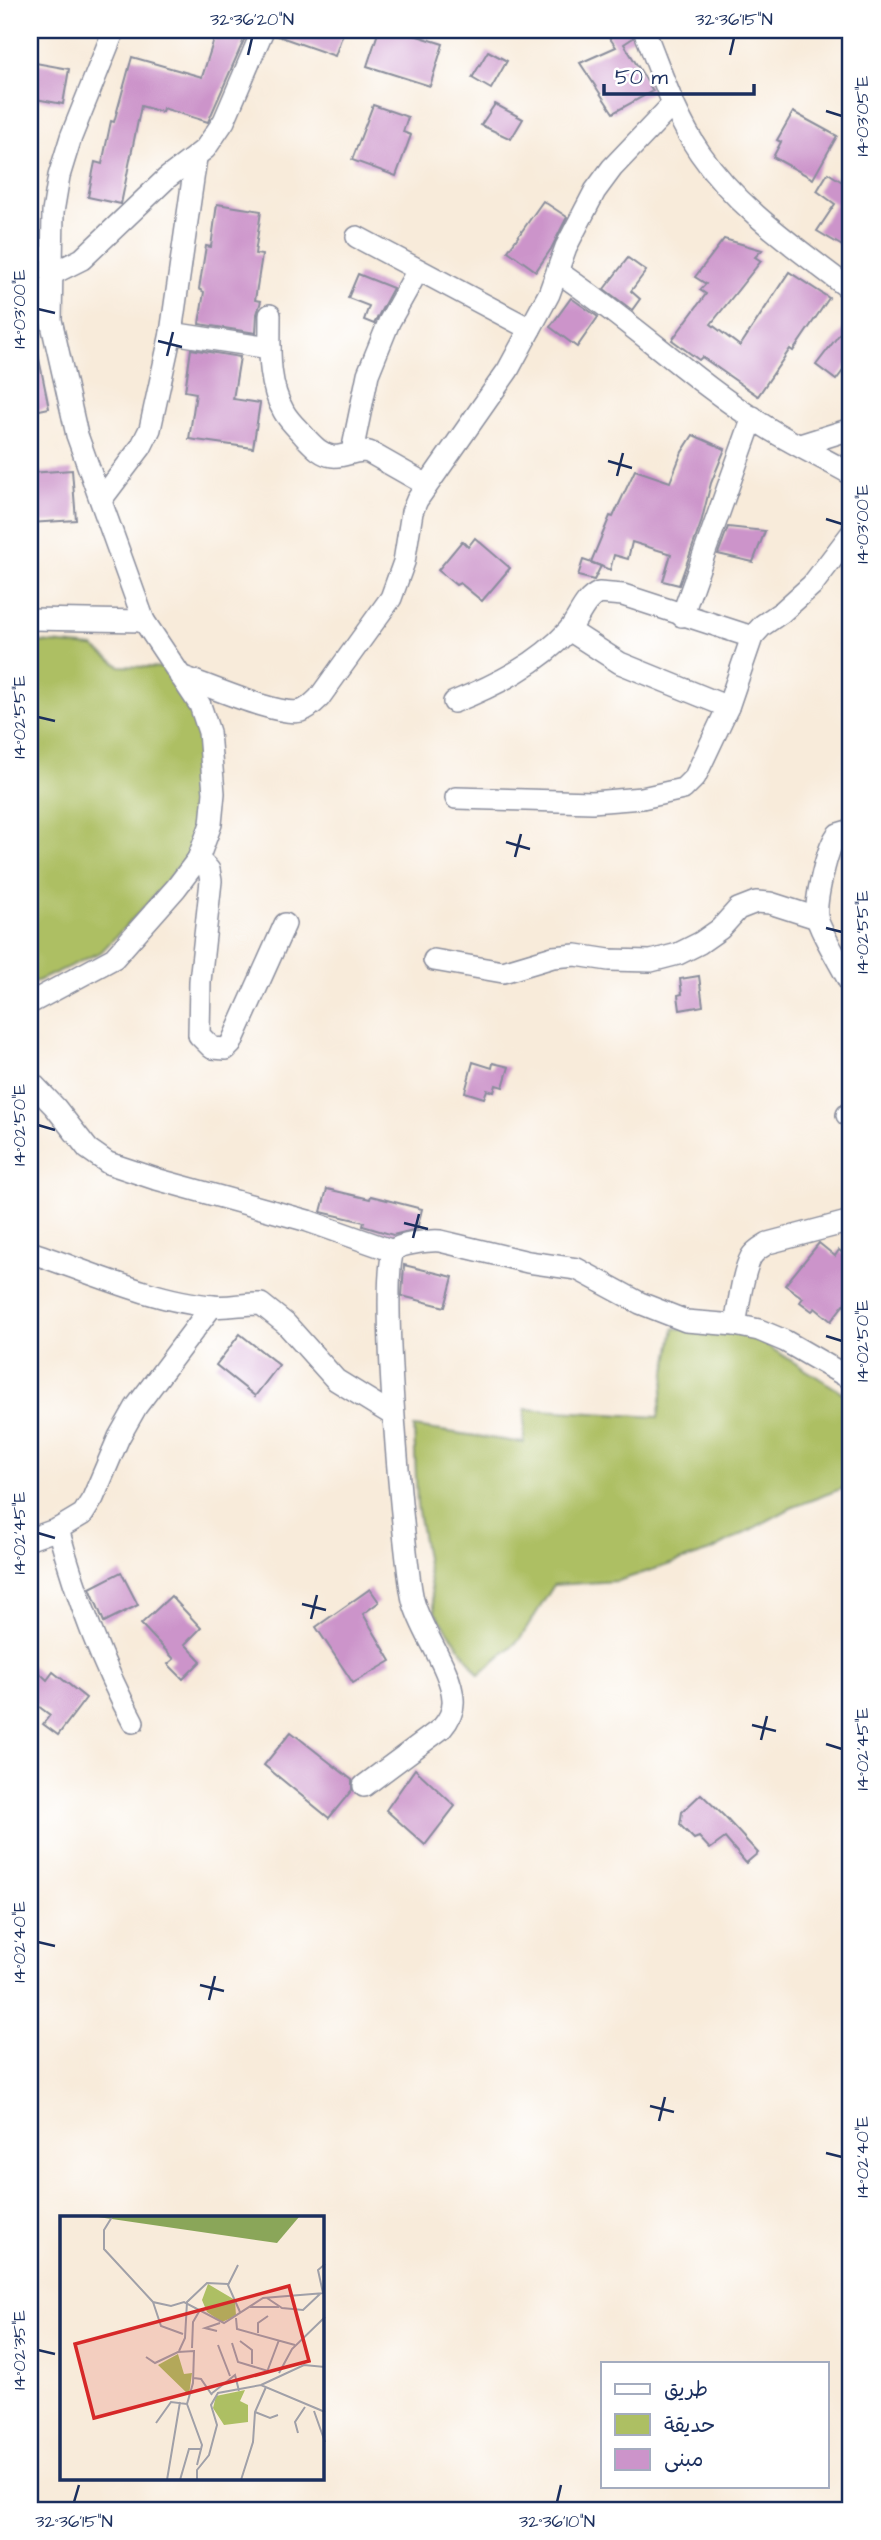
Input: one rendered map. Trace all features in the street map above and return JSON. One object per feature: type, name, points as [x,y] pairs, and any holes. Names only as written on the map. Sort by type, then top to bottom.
[{"type":"street","points":[[30,1003],[114,958],[198,859],[211,824],[214,805],[207,720],[200,705],[144,621],[77,435],[51,320],[53,212],[60,176],[71,137],[114,30]]},
{"type":"street","points":[[52,274],[82,258],[167,178],[196,158],[210,143],[224,121],[263,30]]},
{"type":"street","points":[[644,30],[673,104],[699,152],[736,198],[784,240],[851,290]]},
{"type":"street","points":[[180,676],[284,711],[305,710],[319,698],[391,598],[404,562],[412,512],[417,499],[508,370],[549,294],[566,247],[595,191],[612,168],[673,104]]},
{"type":"street","points":[[101,500],[141,447],[150,429],[171,333],[196,158]]},
{"type":"street","points":[[357,237],[530,329]]},
{"type":"street","points":[[352,452],[368,374],[389,323],[418,270]]},
{"type":"street","points":[[558,272],[606,305],[662,351],[753,417],[851,474]]},
{"type":"street","points":[[271,315],[273,390],[285,414],[321,452],[342,456],[360,450],[369,452],[427,485]]},
{"type":"street","points":[[171,333],[270,348]]},
{"type":"street","points":[[682,616],[753,417]]},
{"type":"street","points":[[800,445],[851,429]]},
{"type":"street","points":[[456,798],[592,802],[642,798],[683,789],[695,777],[728,707],[752,637],[812,585],[851,534]]},
{"type":"street","points":[[454,702],[515,674],[569,630],[587,601],[599,593],[623,595],[752,637]]},
{"type":"street","points":[[30,619],[144,621]]},
{"type":"street","points":[[569,630],[620,663],[728,707]]},
{"type":"street","points":[[851,830],[838,834],[831,844],[824,865],[817,918],[851,985]]},
{"type":"street","points":[[198,859],[209,870],[212,881],[200,981],[199,1035],[212,1048],[226,1049],[231,1044],[285,924]]},
{"type":"street","points":[[434,960],[503,972],[552,957],[576,955],[609,960],[651,961],[678,954],[700,943],[720,929],[738,909],[756,902],[771,903],[817,918]]},
{"type":"street","points":[[30,1081],[55,1107],[88,1149],[108,1163],[308,1221],[393,1251]]},
{"type":"street","points":[[735,1325],[748,1264],[754,1253],[768,1242],[851,1221]]},
{"type":"street","points":[[364,1786],[442,1728],[450,1717],[454,1702],[447,1677],[414,1601],[407,1564],[393,1415],[389,1273],[393,1251],[400,1246],[432,1240],[528,1262],[569,1267],[592,1276],[640,1303],[685,1321],[759,1330],[785,1341],[851,1379]]},
{"type":"street","points":[[30,1252],[160,1296],[212,1306],[257,1304],[267,1307],[286,1324],[336,1380],[393,1415]]},
{"type":"street","points":[[30,1539],[58,1529],[83,1514],[136,1407],[212,1306]]},
{"type":"street","points":[[58,1529],[79,1597],[119,1695],[134,1722]]},
{"type":"green space","points":[[30,641],[93,647],[120,666],[170,668],[200,709],[206,791],[193,849],[147,904],[101,952],[38,981],[30,982]]},
{"type":"green space","points":[[674,1328],[750,1335],[851,1398],[851,1485],[791,1508],[711,1551],[618,1581],[554,1585],[520,1639],[479,1675],[435,1612],[417,1505],[414,1427],[524,1443],[525,1409],[658,1417]]},
{"type":"building","points":[[217,30],[247,33],[208,122],[163,108],[162,112],[141,106],[121,204],[88,197],[95,162],[102,164],[111,121],[114,122],[132,57],[202,77]]},
{"type":"building","points":[[276,30],[344,30],[335,56],[275,35]]},
{"type":"building","points":[[379,30],[398,30],[443,44],[430,86],[367,66]]},
{"type":"building","points":[[604,30],[631,30],[633,38],[624,44],[653,91],[613,113],[580,63],[616,47]]},
{"type":"building","points":[[488,51],[507,61],[491,89],[472,78]]},
{"type":"building","points":[[30,62],[69,69],[63,104],[30,98]]},
{"type":"building","points":[[495,104],[523,119],[511,139],[481,125]]},
{"type":"building","points":[[373,105],[408,117],[403,132],[411,135],[396,176],[352,160]]},
{"type":"building","points":[[793,112],[837,136],[813,179],[773,157],[781,142],[777,140]]},
{"type":"building","points":[[828,173],[847,185],[851,179],[851,251],[817,231],[835,204],[817,191]]},
{"type":"building","points":[[543,201],[567,217],[536,271],[508,251]]},
{"type":"building","points":[[217,204],[261,211],[255,254],[262,255],[255,300],[261,301],[256,333],[199,324],[204,292],[199,289],[206,246],[211,247]]},
{"type":"building","points":[[724,239],[762,250],[755,257],[761,261],[711,324],[740,346],[789,272],[829,298],[758,396],[702,357],[699,360],[672,340],[706,294],[700,290],[706,284],[695,277]]},
{"type":"building","points":[[628,258],[646,271],[631,291],[640,299],[632,310],[604,289]]},
{"type":"building","points":[[358,274],[393,288],[374,324],[364,320],[369,306],[348,298]]},
{"type":"building","points":[[571,298],[598,317],[577,347],[550,327]]},
{"type":"building","points":[[851,319],[851,360],[836,380],[816,365]]},
{"type":"building","points":[[37,349],[49,408],[30,412],[30,350]]},
{"type":"building","points":[[191,349],[240,357],[233,399],[260,403],[253,448],[189,439],[196,393],[185,391]]},
{"type":"building","points":[[693,435],[725,449],[711,483],[701,523],[679,585],[663,581],[671,554],[632,542],[628,559],[614,555],[610,570],[591,562],[610,516],[613,517],[635,470],[670,482],[682,452]]},
{"type":"building","points":[[72,470],[76,520],[30,523],[30,473]]},
{"type":"building","points":[[728,527],[765,531],[753,562],[718,554]]},
{"type":"building","points":[[475,538],[510,568],[482,601],[438,570],[462,541],[468,547]]},
{"type":"building","points":[[583,560],[601,566],[594,580],[578,576]]},
{"type":"building","points":[[699,976],[703,1006],[680,1010],[680,979]]},
{"type":"building","points":[[473,1062],[492,1068],[493,1063],[509,1067],[503,1087],[496,1085],[494,1092],[487,1090],[484,1098],[465,1092]]},
{"type":"building","points":[[327,1189],[370,1199],[371,1196],[422,1209],[417,1229],[393,1235],[363,1226],[364,1222],[321,1212]]},
{"type":"building","points":[[819,1243],[835,1256],[839,1250],[851,1260],[851,1295],[831,1321],[815,1308],[812,1311],[800,1302],[803,1298],[785,1285]]},
{"type":"building","points":[[404,1265],[453,1277],[445,1307],[402,1296]]},
{"type":"building","points":[[240,1334],[279,1365],[255,1396],[216,1365]]},
{"type":"building","points":[[121,1572],[138,1605],[104,1622],[90,1588]]},
{"type":"building","points":[[370,1589],[379,1602],[363,1614],[391,1661],[353,1683],[316,1627]]},
{"type":"building","points":[[171,1596],[201,1628],[185,1644],[201,1661],[183,1679],[168,1664],[174,1659],[141,1624]]},
{"type":"building","points":[[30,1664],[47,1680],[53,1672],[86,1698],[58,1735],[43,1724],[50,1715],[30,1700]]},
{"type":"building","points":[[291,1732],[352,1780],[352,1790],[329,1818],[264,1765]]},
{"type":"building","points":[[415,1769],[455,1806],[425,1845],[386,1810]]},
{"type":"building","points":[[701,1794],[758,1853],[746,1863],[725,1838],[710,1849],[699,1837],[694,1839],[680,1825],[682,1812]]}]
